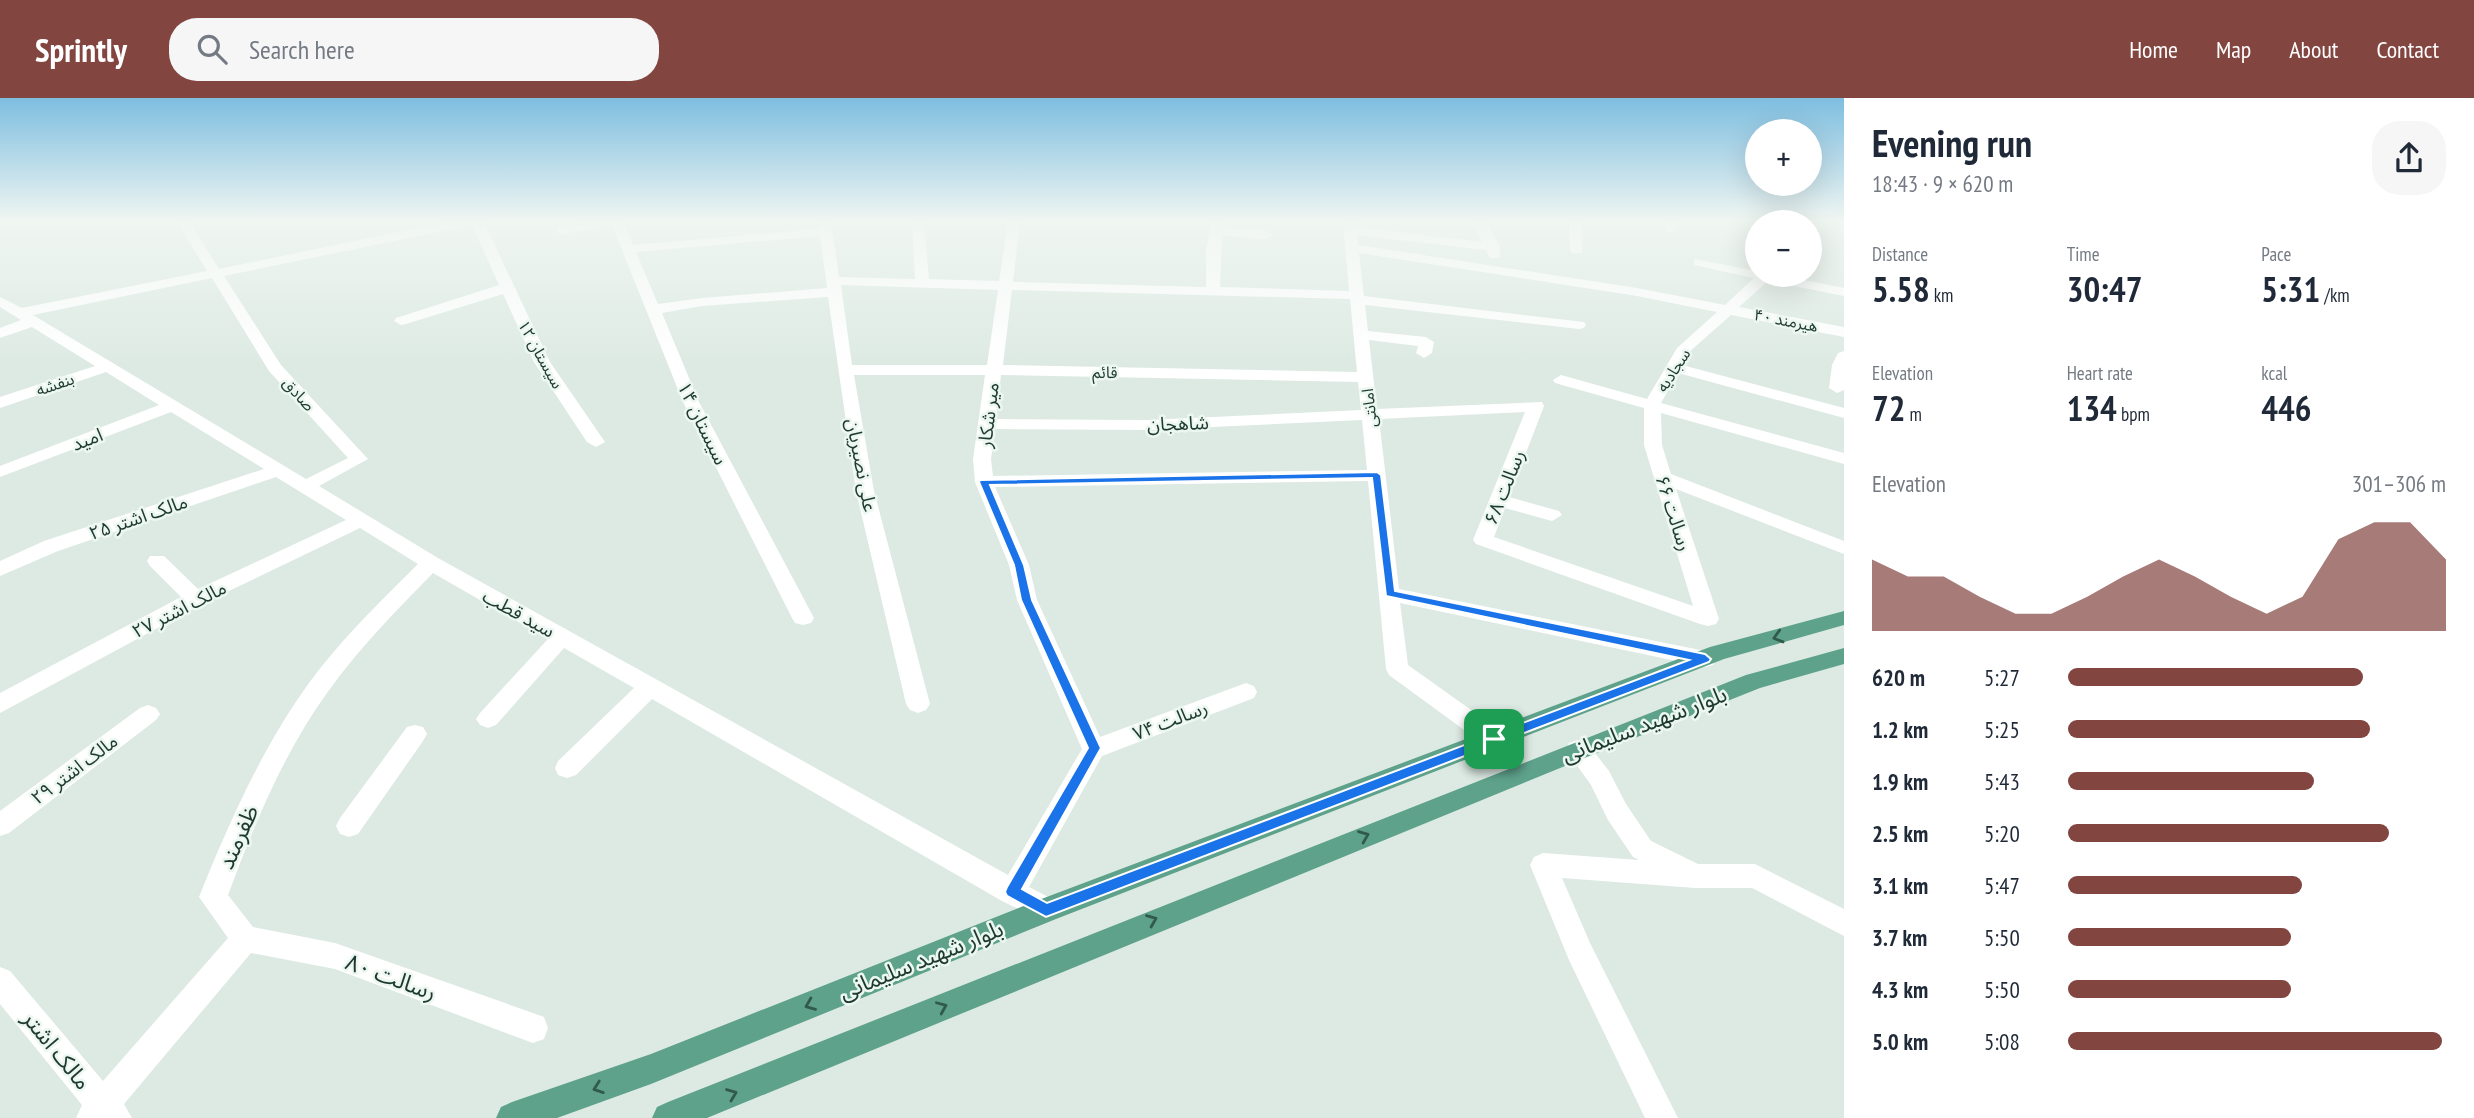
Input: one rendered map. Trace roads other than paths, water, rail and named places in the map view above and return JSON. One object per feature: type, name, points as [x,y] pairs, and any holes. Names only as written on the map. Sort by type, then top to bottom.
[{"type":"main road","name":"بلوار شهید سلیمانی","points":[[512,1118],[651,1069],[1046,910],[1705,659],[1844,618]]},
{"type":"main road","name":"بلوار شهید سلیمانی","points":[[668,1118],[1578,750],[1754,681],[1844,656]]},
{"type":"street","points":[[0,333],[27,317],[227,270]]},
{"type":"street","name":"سیستان ۱۲","points":[[498,270],[542,362],[596,442]]},
{"type":"street","name":"سیستان ۱۴","points":[[635,270],[691,402],[803,618]]},
{"type":"street","name":"علی نصیریان","points":[[832,270],[865,491],[918,704]]},
{"type":"street","points":[[921,270],[922,283]]},
{"type":"street","name":"میر شکار","points":[[1008,270],[982,459],[984,482],[1019,565],[1027,600],[1094,748]]},
{"type":"street","points":[[1213,270],[1213,289]]},
{"type":"street","name":"امانتی","points":[[1354,270],[1397,669],[1494,739]]},
{"type":"street","name":"هیرمند ۴۰","points":[[1490,270],[1728,309],[1844,332]]},
{"type":"street","name":"صادق","points":[[215,272],[275,368],[359,458],[306,486]]},
{"type":"street","points":[[651,310],[834,286],[922,283],[1213,289],[1357,297],[1579,325]]},
{"type":"street","name":"سجادیه","points":[[1652,405],[1682,351],[1750,287]]},
{"type":"street","points":[[1820,287],[1844,292]]},
{"type":"street","points":[[401,321],[506,288]]},
{"type":"street","name":"سید قطب","points":[[0,301],[431,563],[1046,910]]},
{"type":"street","points":[[1362,335],[1426,342],[1424,353]]},
{"type":"street","points":[[1837,388],[1844,356]]},
{"type":"street","name":"بنفشه","points":[[0,403],[109,366]]},
{"type":"street","points":[[1673,367],[1844,413]]},
{"type":"street","name":"قائم","points":[[845,370],[993,369],[1366,377]]},
{"type":"street","points":[[1561,380],[1844,460]]},
{"type":"street","name":"امید","points":[[0,472],[174,405]]},
{"type":"street","name":"رسالت ۶۶","points":[[1652,405],[1653,445],[1708,619]]},
{"type":"street","name":"رسالت ۶۸","points":[[1370,414],[1536,406],[1483,540],[1708,619]]},
{"type":"street","name":"شاهجان","points":[[986,424],[1148,425],[1370,414]]},
{"type":"street","name":"مالک اشتر ۲۵","points":[[0,569],[51,546],[279,470]]},
{"type":"street","points":[[984,482],[1377,475]]},
{"type":"street","points":[[1662,477],[1844,548]]},
{"type":"street","points":[[1499,500],[1552,515]]},
{"type":"street","name":"مالک اشتر ۲۷","points":[[0,704],[195,599],[361,520]]},
{"type":"street","points":[[157,561],[195,599]]},
{"type":"street","name":"ظفرمند","points":[[245,939],[213,897],[243,822],[304,707],[365,630],[431,563]]},
{"type":"street","points":[[1390,594],[1705,659]]},
{"type":"street","points":[[488,719],[562,637]]},
{"type":"street","points":[[568,768],[650,687]]},
{"type":"street","name":"رسالت ۷۴","points":[[1094,748],[1246,692]]},
{"type":"street","name":"مالک اشتر ۲۹","points":[[0,825],[148,714]]},
{"type":"street","points":[[349,826],[415,734]]},
{"type":"street","points":[[1012,892],[1094,748]]},
{"type":"street","points":[[1578,750],[1600,778],[1617,812],[1642,849],[1695,876]]},
{"type":"street","points":[[1661,1118],[1579,951],[1543,864],[1695,876],[1755,876],[1844,923]]},
{"type":"street","points":[[103,1114],[245,939]]},
{"type":"street","name":"رسالت ۸۰","points":[[245,939],[335,956],[533,1028]]},
{"type":"street","name":"مالک اشتر","points":[[0,981],[103,1114]]}]
